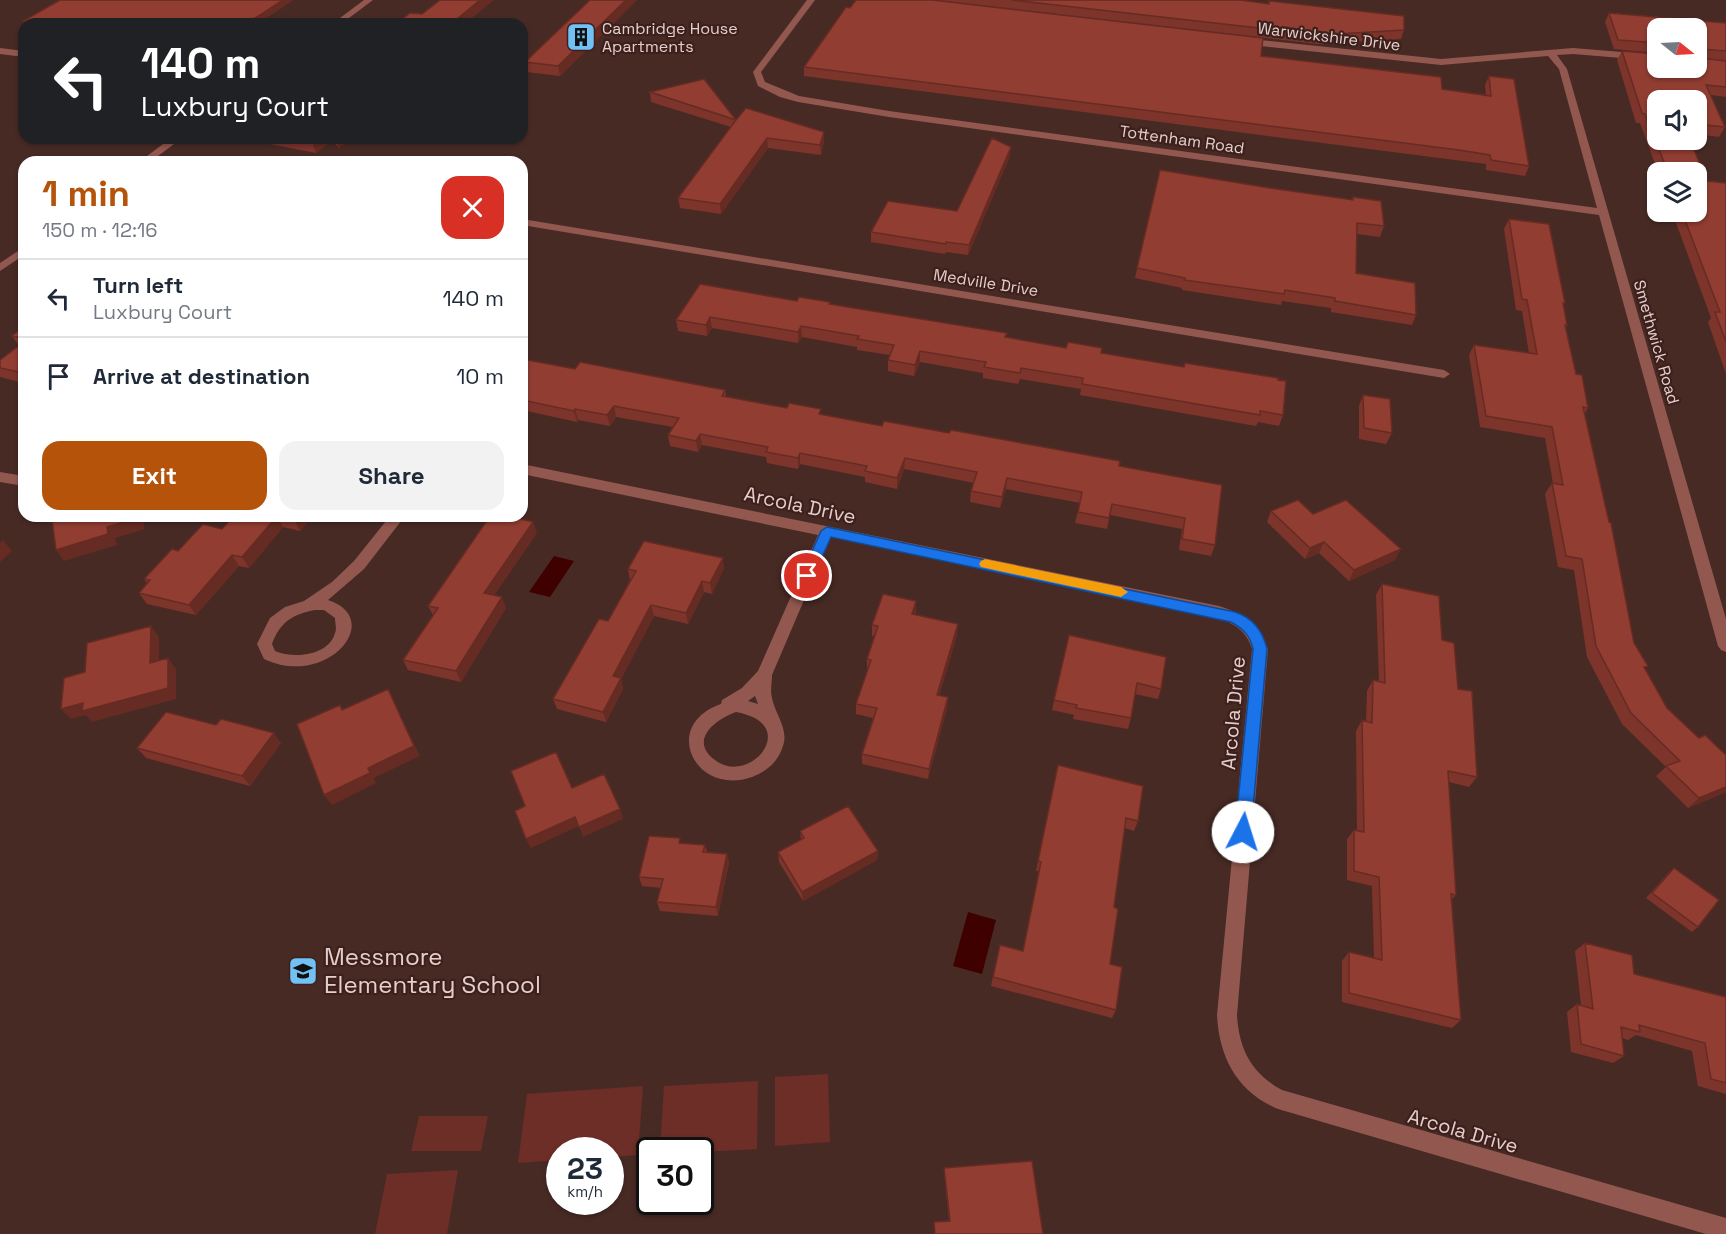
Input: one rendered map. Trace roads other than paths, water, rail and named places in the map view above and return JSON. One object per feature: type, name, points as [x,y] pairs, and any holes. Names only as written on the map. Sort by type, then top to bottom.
[{"type":"street","points":[[344,18],[369,0]]},
{"type":"street","name":"Tottenham Road","points":[[812,0],[760,66],[757,77],[761,84],[783,95],[834,105],[1601,212]]},
{"type":"street","name":"Warwickshire Drive","points":[[1226,39],[1441,62],[1474,61],[1549,52],[1593,51],[1647,57]]},
{"type":"street","points":[[0,51],[18,53]]},
{"type":"street","name":"Smethwick Road","points":[[1549,52],[1559,61],[1563,69],[1601,212],[1726,646]]},
{"type":"street","points":[[155,156],[170,144]]},
{"type":"street","name":"Medville Drive","points":[[528,223],[1444,374]]},
{"type":"street","points":[[0,268],[18,254]]},
{"type":"street","name":"Arcola Drive","points":[[528,470],[1235,617],[1248,626],[1258,638],[1260,649],[1227,1015],[1230,1048],[1246,1077],[1263,1092],[1278,1100],[1726,1229]]},
{"type":"street","points":[[0,477],[18,481]]},
{"type":"street","points":[[347,580],[342,596],[344,633],[328,651],[302,663],[288,664],[277,661],[269,655],[265,646],[266,637],[279,618],[328,594],[347,580],[393,522]]},
{"type":"street","points":[[764,675],[763,696],[776,728],[777,739],[774,750],[757,768],[744,772],[731,774],[707,765],[699,756],[696,734],[711,714],[748,693],[764,675],[827,531]]},
{"type":"street","points":[[303,606],[327,605],[342,615]]},
{"type":"street","points":[[723,708],[736,705],[750,706],[770,718]]},
{"type":"place","name":"Cambridge House Apartments","points":[[581,37]]},
{"type":"place","name":"Messmore Elementary School","points":[[303,971]]}]
